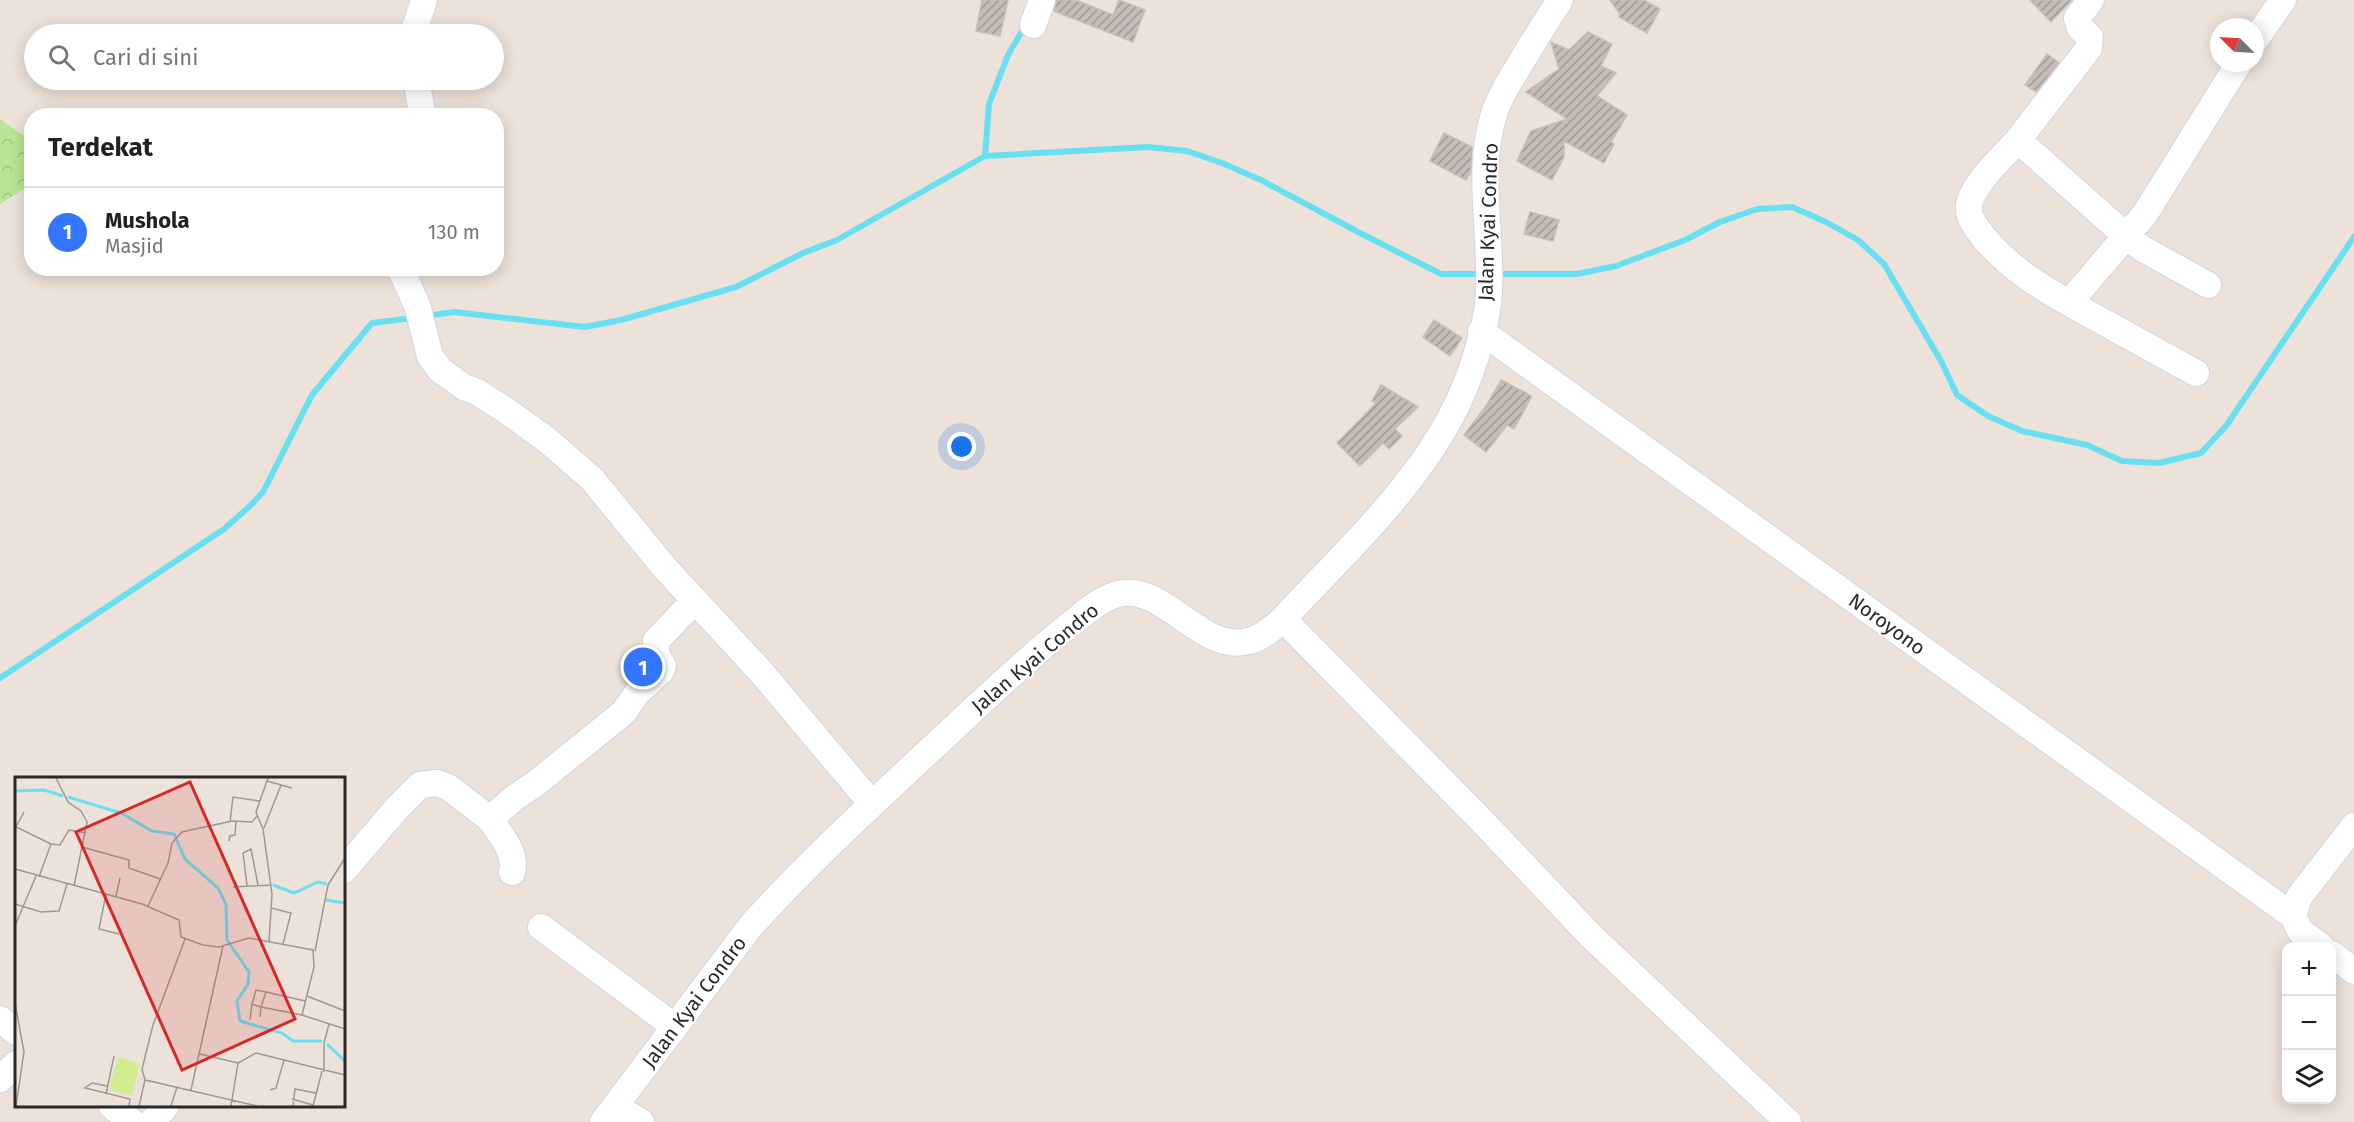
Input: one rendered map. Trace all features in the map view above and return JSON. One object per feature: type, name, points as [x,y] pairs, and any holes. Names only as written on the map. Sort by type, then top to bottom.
[{"type":"street","points":[[416,24],[424,0]]},
{"type":"street","points":[[1033,25],[1042,0]]},
{"type":"street","name":"Jalan Kyai Condro","points":[[609,1114],[756,920],[826,847],[872,804],[1020,667],[1094,606],[1114,595],[1130,593],[1141,595],[1163,605],[1202,632],[1230,642],[1250,641],[1270,631],[1283,619],[1402,489],[1430,452],[1458,405],[1474,362],[1489,292],[1486,181],[1488,143],[1494,114],[1514,75],[1560,0]]},
{"type":"street","points":[[2091,0],[2077,18],[2080,28],[2090,37],[2089,48],[2018,140],[1976,189],[1969,207],[1970,215],[1975,226],[2007,263],[2031,281],[2196,373]]},
{"type":"street","points":[[2264,27],[2283,0]]},
{"type":"street","points":[[2069,303],[2151,206],[2233,72]]},
{"type":"street","points":[[418,90],[421,108]]},
{"type":"street","points":[[2018,140],[2126,236],[2144,249],[2208,285]]},
{"type":"street","points":[[404,276],[417,305],[430,356],[440,370],[464,387],[477,392],[507,411],[547,440],[592,479],[664,567],[762,673],[872,804]]},
{"type":"street","name":"Noroyono","points":[[1481,331],[2292,916],[2300,931],[2315,942]]},
{"type":"street","points":[[490,819],[624,712],[637,693],[661,671],[663,666],[656,654],[656,641],[695,600]]},
{"type":"street","points":[[1283,619],[1481,820],[1591,936],[1788,1122]]},
{"type":"street","points":[[345,869],[420,785],[438,783],[458,792],[490,819],[512,853],[514,862],[512,872]]},
{"type":"street","points":[[2292,916],[2299,897],[2354,826]]},
{"type":"street","points":[[541,927],[675,1027]]},
{"type":"street","points":[[2336,958],[2354,972]]},
{"type":"street","points":[[0,1019],[15,1031]]},
{"type":"street","points":[[0,1079],[15,1065]]},
{"type":"street","points":[[113,1107],[132,1122]]},
{"type":"street","points":[[152,1122],[165,1107]]},
{"type":"street","points":[[609,1114],[641,1122]]},
{"type":"green space","points":[[0,119],[24,136],[24,189],[0,204]]},
{"type":"building","points":[[982,0],[1008,0],[1000,36],[976,31]]},
{"type":"building","points":[[1057,0],[1076,0],[1113,15],[1119,0],[1145,10],[1133,42],[1054,11]]},
{"type":"building","points":[[1610,0],[1644,0],[1660,9],[1647,33],[1619,17],[1620,14]]},
{"type":"building","points":[[2030,0],[2072,0],[2051,22]]},
{"type":"building","points":[[1588,32],[1612,44],[1601,66],[1616,73],[1597,96],[1627,115],[1611,142],[1614,144],[1604,163],[1564,141],[1564,157],[1552,180],[1517,161],[1531,131],[1567,119],[1526,92],[1559,69],[1551,42],[1569,50]]},
{"type":"building","points":[[2047,54],[2059,63],[2036,92],[2025,85]]},
{"type":"building","points":[[1444,133],[1472,147],[1471,172],[1466,180],[1430,161]]},
{"type":"building","points":[[1530,212],[1559,220],[1553,241],[1524,234]]},
{"type":"building","points":[[1434,320],[1462,338],[1450,356],[1423,337]]},
{"type":"building","points":[[1501,380],[1532,396],[1514,429],[1507,425],[1486,452],[1464,435],[1486,406]]},
{"type":"building","points":[[1381,385],[1418,407],[1395,429],[1402,436],[1389,449],[1383,443],[1360,466],[1337,443],[1376,403],[1372,401]]},
{"type":"waterway","points":[[985,156],[989,104],[1008,55],[1025,26]]},
{"type":"waterway","points":[[426,316],[454,312],[585,327],[621,320],[736,287],[803,253],[837,240],[985,156],[1148,147],[1187,151],[1222,163],[1261,180],[1441,274],[1485,274]]},
{"type":"waterway","points":[[1495,274],[1577,274],[1616,266],[1685,240],[1720,222],[1757,209],[1792,207],[1858,240],[1884,264],[1941,361],[1957,395],[1988,416],[2022,431],[2087,445],[2122,461],[2159,463],[2201,453],[2226,426],[2354,237]]},
{"type":"waterway","points":[[0,678],[224,529],[263,492],[312,395],[372,323],[413,318]]},
{"type":"place","name":"Mushola","points":[[643,667]]}]
